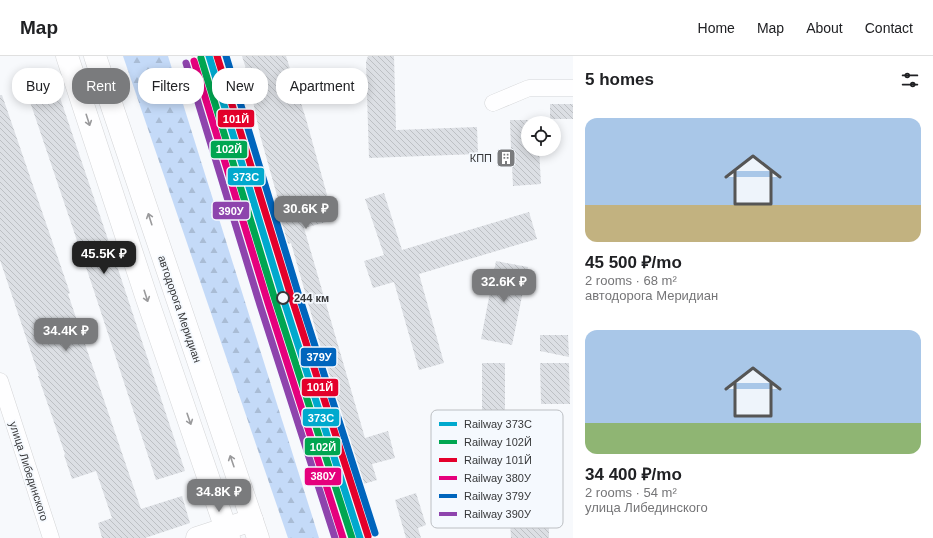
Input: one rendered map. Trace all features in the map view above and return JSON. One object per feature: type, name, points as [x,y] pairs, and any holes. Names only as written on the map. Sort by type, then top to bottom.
[{"type":"main road","points":[[67,56],[147,299],[228,533]]},
{"type":"main road","name":"автодорога Меридиан","points":[[96,56],[255,529]]},
{"type":"main road","points":[[197,538],[255,529]]},
{"type":"street","points":[[493,103],[530,88],[573,88]]},
{"type":"street","name":"улица Либединского","points":[[0,381],[51,538]]},
{"type":"green space","points":[[123,56],[168,56],[172,68],[138,68],[138,100],[130,76],[130,68],[127,68]]},
{"type":"green space","points":[[139,104],[183,104],[319,538],[288,538]]},
{"type":"building","points":[[242,56],[286,56],[290,68],[276,68],[276,104],[301,104],[334,220],[304,228],[365,438],[388,431],[395,458],[372,464],[377,480],[360,485],[291,243],[275,248],[262,204],[278,199],[260,135],[254,104],[268,104],[268,68],[246,68]]},
{"type":"building","points":[[368,56],[394,56],[396,130],[477,127],[478,154],[369,158],[368,68],[366,68]]},
{"type":"building","points":[[0,95],[2,95],[70,293],[68,294],[141,509],[182,496],[190,523],[145,538],[102,538],[98,523],[112,518],[96,471],[72,479],[0,260]]},
{"type":"building","points":[[31,104],[62,104],[185,471],[156,480]]},
{"type":"building","points":[[550,104],[573,104],[573,119],[561,119],[561,116],[550,116]]},
{"type":"building","points":[[510,120],[521,120],[521,156],[539,156],[541,184],[513,186],[512,166],[502,166],[503,150],[511,150]]},
{"type":"building","points":[[384,193],[402,250],[529,212],[537,239],[419,274],[444,363],[419,370],[394,282],[373,288],[364,261],[384,255],[365,199]]},
{"type":"building","points":[[496,261],[528,267],[512,345],[481,339]]},
{"type":"building","points":[[540,335],[568,335],[569,357],[540,351]]},
{"type":"building","points":[[482,363],[505,363],[505,410],[482,410]]},
{"type":"building","points":[[540,363],[569,363],[570,404],[541,404]]},
{"type":"building","points":[[416,493],[426,525],[418,528],[421,538],[406,538],[395,500]]},
{"type":"building","points":[[510,528],[549,528],[549,538],[511,538]]},
{"type":"railway","points":[[193,56],[345,538]]},
{"type":"rail line","name":"373C","points":[[209,56],[283,298],[360,538]]},
{"type":"rail line","name":"101Й","points":[[217,56],[291,296],[368,536]]},
{"type":"rail line","name":"379У","points":[[226,56],[298,293],[375,533]]},
{"type":"rail line","name":"102Й","points":[[201,58],[275,300],[352,538]]},
{"type":"rail line","name":"380У","points":[[194,61],[268,303],[343,538]]},
{"type":"rail line","name":"390У","points":[[186,63],[260,305],[335,538]]},
{"type":"place","name":"КПП","points":[[506,158]]},
{"type":"place","name":"244 км","points":[[283,298]]}]
